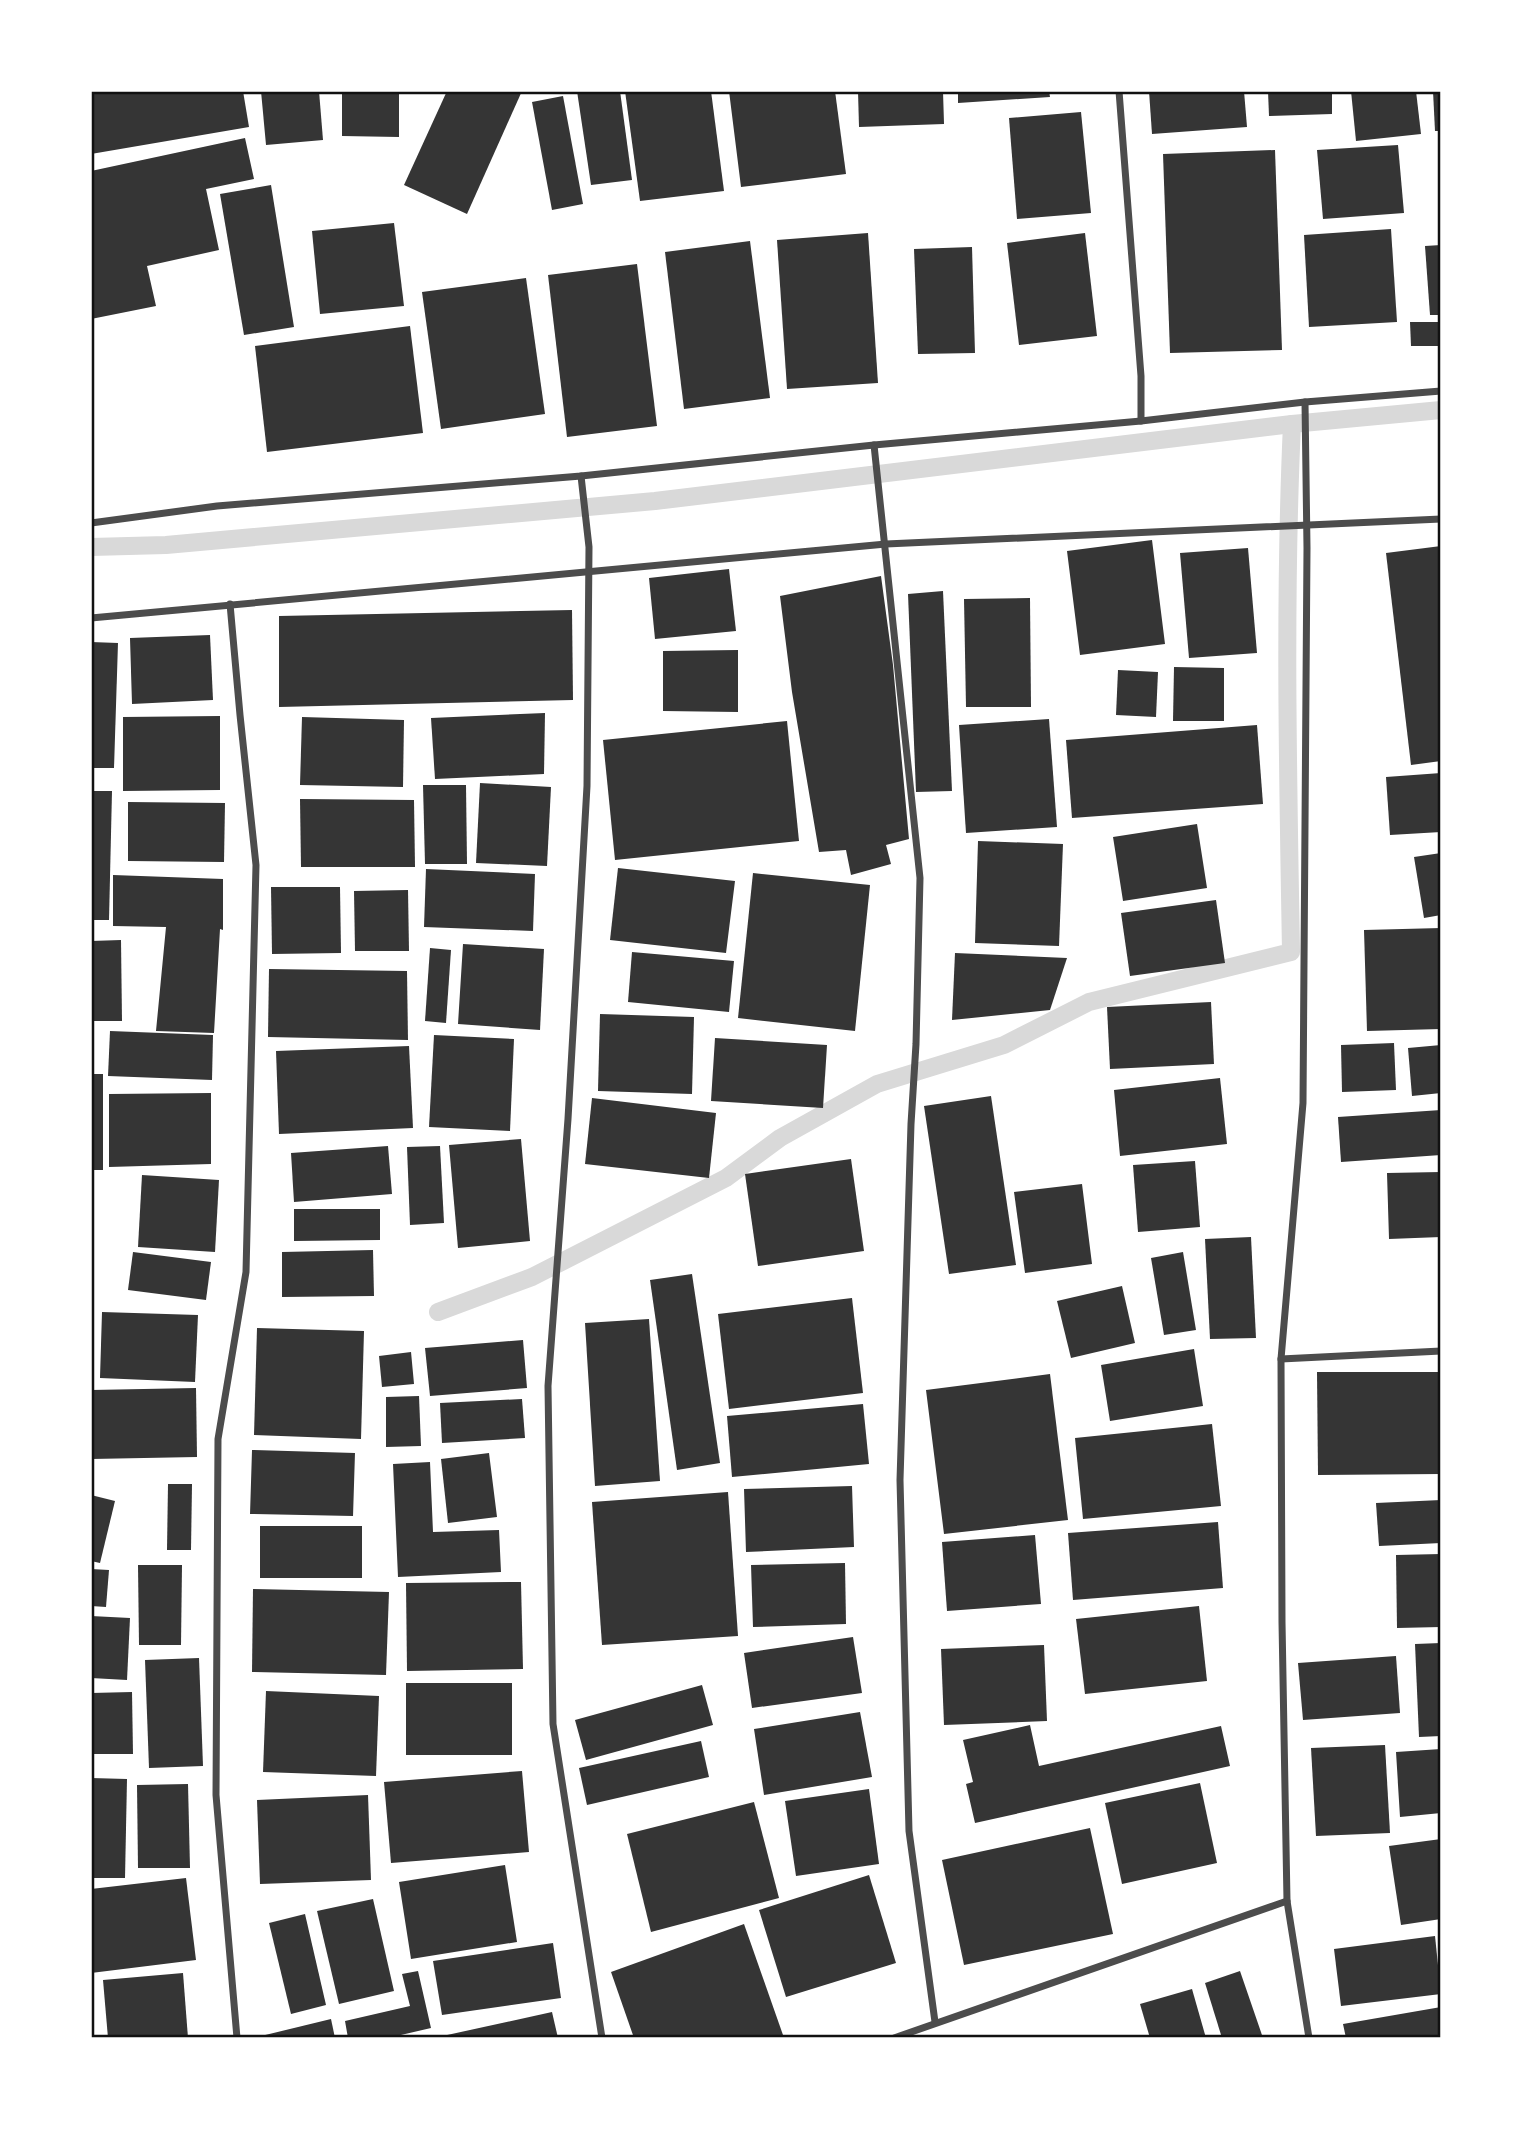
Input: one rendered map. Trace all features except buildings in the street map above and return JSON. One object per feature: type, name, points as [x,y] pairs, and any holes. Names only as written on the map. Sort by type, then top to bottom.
[{"type":"street","points":[[1119,91],[1142,376],[1141,421]]},
{"type":"street","points":[[91,523],[218,506],[582,480],[1305,402],[1441,391]]},
{"type":"street","points":[[1305,402],[1307,526],[1303,1102],[1281,1359],[1287,1901],[1309,2038]]},
{"type":"street","points":[[875,448],[920,878],[900,1480],[909,1831],[935,2022]]},
{"type":"street","points":[[582,480],[589,547],[587,786],[568,1119],[548,1387],[553,1724],[602,2038]]},
{"type":"street","points":[[91,618],[886,544],[1441,519]]},
{"type":"street","points":[[230,604],[256,865],[246,1272],[218,1439],[216,1795],[237,2038]]},
{"type":"street","points":[[1281,1359],[1441,1351]]},
{"type":"street","points":[[894,2038],[1287,1901]]},
{"type":"waterway","points":[[91,547],[166,545],[655,501],[1292,424],[1441,410]]},
{"type":"waterway","points":[[438,1312],[532,1277],[726,1178],[780,1138],[877,1084],[1004,1045],[1089,1002],[1291,952],[1287,622],[1292,424]]}]
